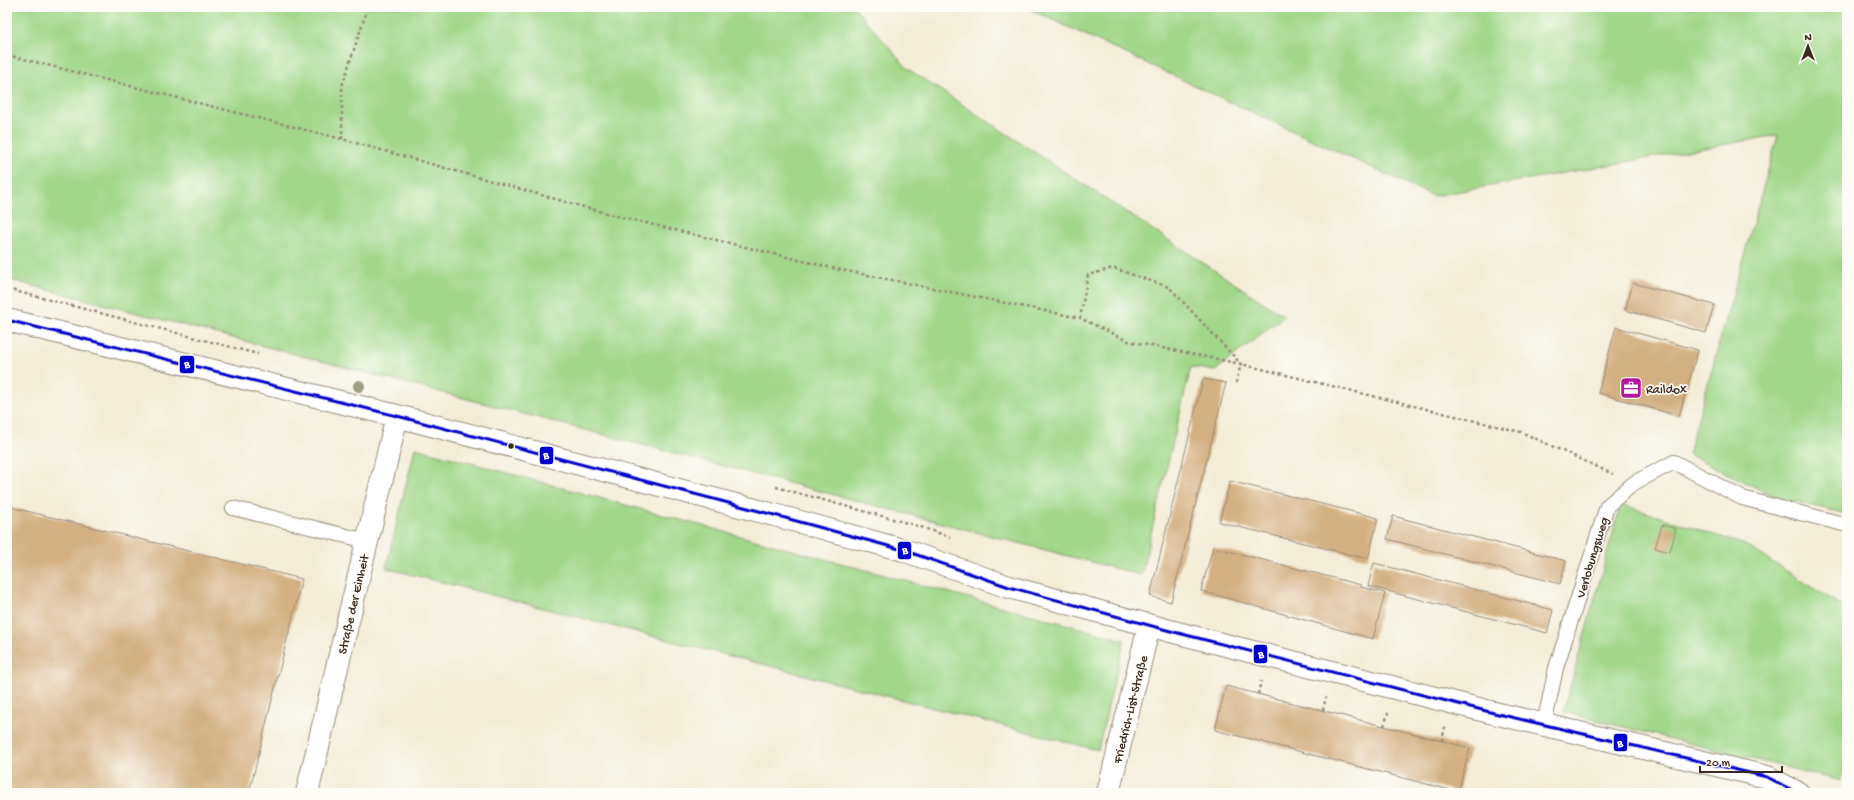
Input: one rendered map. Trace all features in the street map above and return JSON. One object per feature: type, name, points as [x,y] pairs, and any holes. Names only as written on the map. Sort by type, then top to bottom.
[{"type":"street","points":[[7,320],[397,416],[903,550],[1009,587],[1149,626],[1544,725],[1767,777],[1798,793]]},
{"type":"street","name":"Straße der Einheit","points":[[307,793],[397,416]]},
{"type":"street","name":"Friedrich-List-Straße","points":[[1108,793],[1149,626]]},
{"type":"lane","name":"Verlobungsweg","points":[[1544,725],[1556,668],[1607,506],[1634,483],[1674,462],[1742,498],[1847,526]]},
{"type":"lane","points":[[233,508],[367,541]]},
{"type":"path","points":[[342,139],[342,86],[368,7]]},
{"type":"path","points":[[7,55],[342,139],[609,214],[832,268],[1080,318],[1128,341],[1241,364],[1521,432],[1634,483]]},
{"type":"path","points":[[1080,318],[1088,275],[1114,268],[1169,287],[1241,364]]},
{"type":"path","points":[[1236,383],[1241,364]]},
{"type":"path","points":[[1258,694],[1262,676]]},
{"type":"path","points":[[1323,710],[1327,692]]},
{"type":"path","points":[[1384,726],[1389,708]]},
{"type":"path","points":[[1442,740],[1446,722]]},
{"type":"green space","points":[[7,7],[854,7],[908,69],[1284,316],[1215,371],[1191,367],[1141,575],[7,279]]},
{"type":"green space","points":[[1025,7],[1847,7],[1847,514],[1775,497],[1688,454],[1778,135],[1433,196]]},
{"type":"green space","points":[[415,448],[1124,640],[1098,750],[386,568]]},
{"type":"green space","points":[[1621,504],[1745,545],[1847,609],[1847,752],[1841,781],[1563,712]]},
{"type":"building","points":[[1633,283],[1714,305],[1706,333],[1625,310]]},
{"type":"building","points":[[1616,327],[1698,350],[1679,416],[1598,393]]},
{"type":"building","points":[[1203,379],[1226,383],[1171,602],[1150,596]]},
{"type":"building","points":[[1230,481],[1378,518],[1368,559],[1219,522]]},
{"type":"building","points":[[10,507],[302,579],[249,793],[7,793],[7,520]]},
{"type":"building","points":[[1393,516],[1566,561],[1560,584],[1387,539]]},
{"type":"building","points":[[1662,525],[1676,529],[1670,552],[1655,548]]},
{"type":"building","points":[[1213,547],[1361,585],[1361,587],[1385,593],[1373,639],[1201,591]]},
{"type":"building","points":[[1374,563],[1553,610],[1547,633],[1368,586]]},
{"type":"building","points":[[1226,686],[1470,748],[1458,792],[1215,730]]},
{"type":"transit line","name":"B","points":[[7,320],[397,416],[778,516],[903,550],[1009,587],[1174,632],[1494,713],[1767,777],[1798,793]]},
{"type":"place","name":"Raildox","points":[[1631,388]]}]
